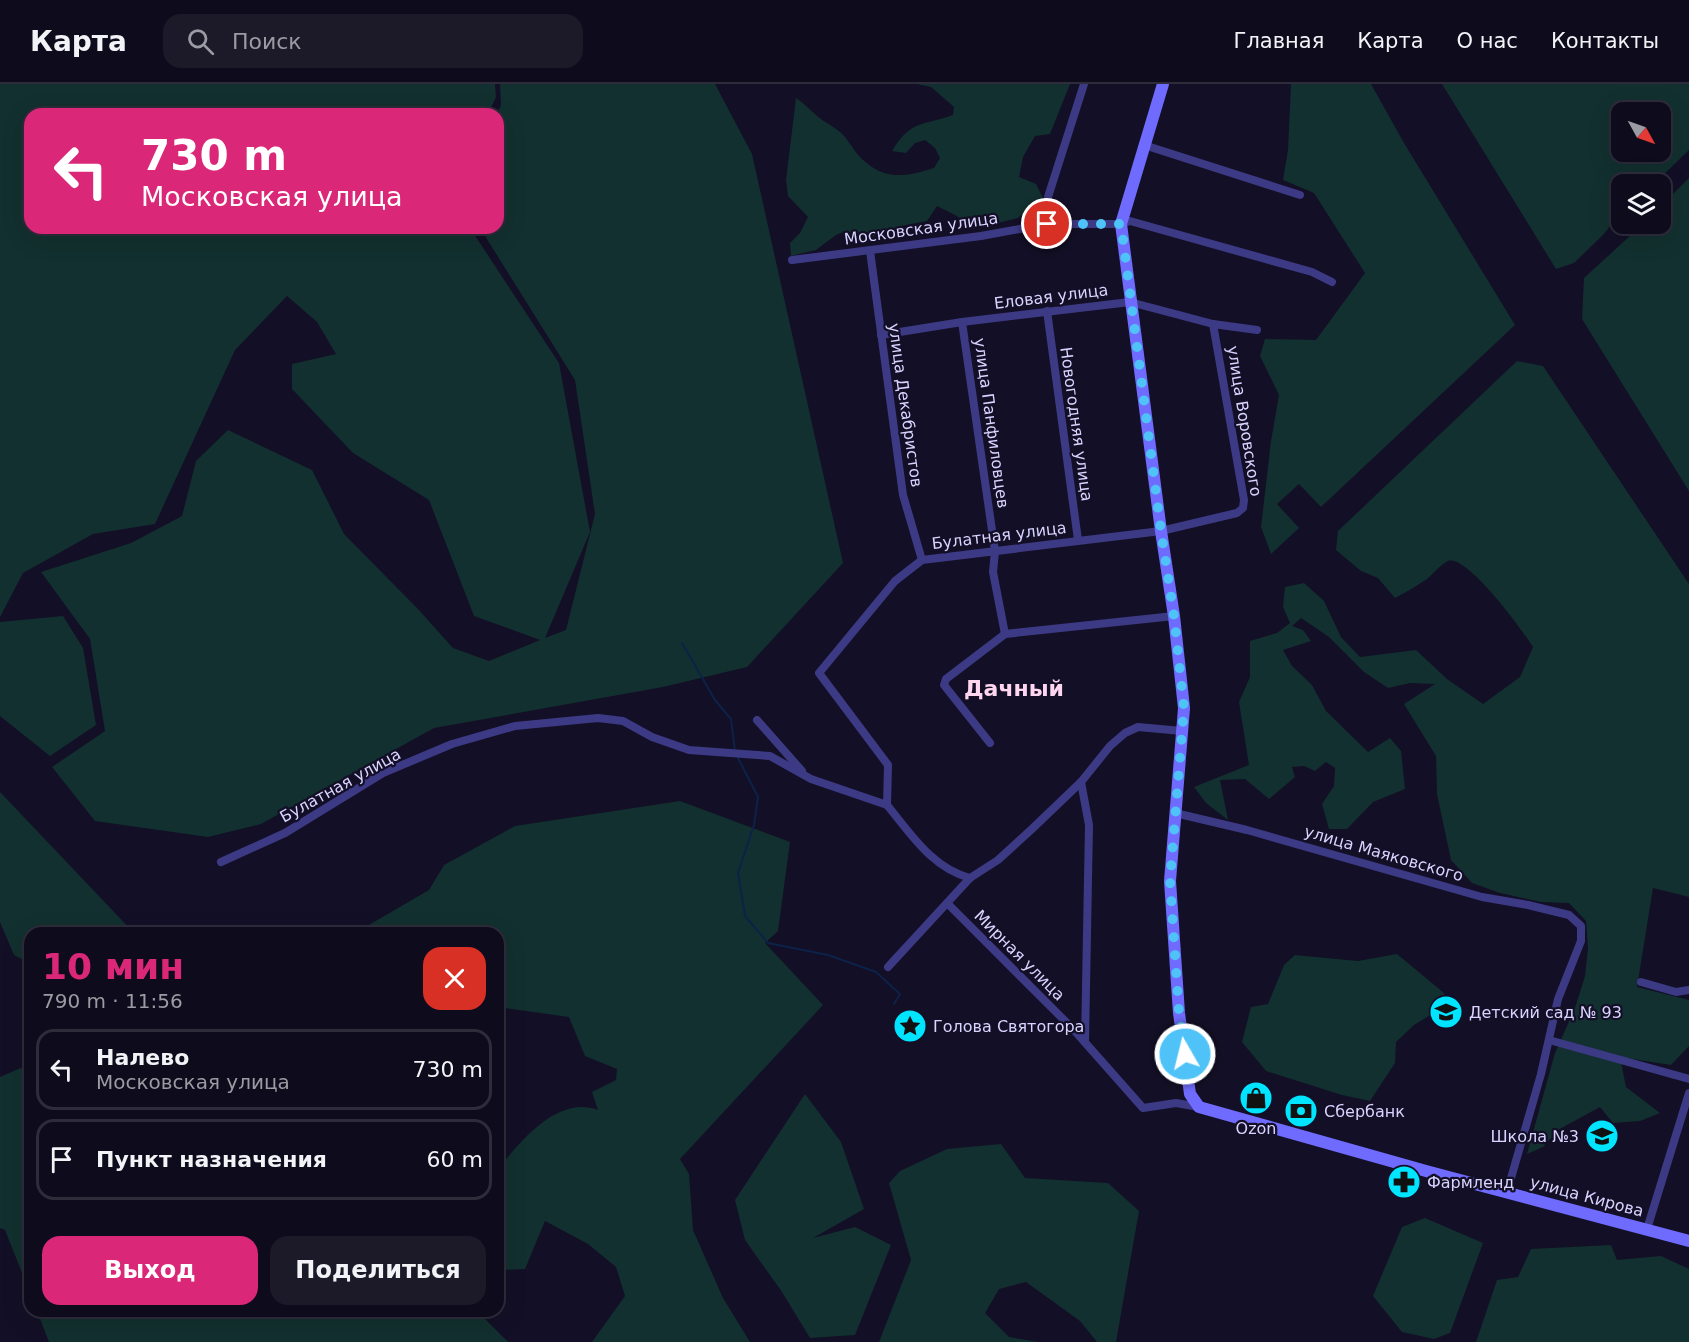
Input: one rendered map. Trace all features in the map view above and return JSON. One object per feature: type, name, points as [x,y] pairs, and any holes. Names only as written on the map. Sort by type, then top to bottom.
[{"type":"street","points":[[1047,224],[1048,197],[1084,84]]},
{"type":"street","points":[[1163,84],[1121,224],[1174,616],[1184,708],[1170,881],[1179,1013],[1190,1094],[1199,1107]]},
{"type":"street","points":[[1144,145],[1300,195]]},
{"type":"street","name":"Московская улица","points":[[792,260],[981,236],[1047,224],[1121,224],[1130,221],[1312,272],[1332,282]]},
{"type":"street","name":"улица Декабристов","points":[[870,251],[903,495],[922,560]]},
{"type":"street","name":"Еловая улица","points":[[881,335],[962,322],[1131,302],[1213,324],[1257,330]]},
{"type":"street","name":"Новогодняя улица","points":[[1047,312],[1078,540]]},
{"type":"street","name":"улица Панфиловцев","points":[[962,322],[995,551],[993,572],[1005,634]]},
{"type":"street","name":"улица Воровского","points":[[1161,531],[1237,513],[1244,508],[1213,324]]},
{"type":"street","name":"Булатная улица","points":[[221,862],[285,833],[383,773],[452,744],[515,726],[598,718],[622,721],[652,737],[689,750],[770,756],[811,779],[887,805],[888,765],[819,673],[894,581],[922,560],[1161,531]]},
{"type":"street","points":[[990,743],[944,686],[946,679],[1005,634],[1174,616]]},
{"type":"street","points":[[757,720],[811,779]]},
{"type":"street","points":[[888,967],[970,878],[998,860],[1081,782],[1110,746],[1125,733],[1138,727],[1182,731]]},
{"type":"street","points":[[1081,782],[1089,825],[1085,1042]]},
{"type":"street","points":[[887,805],[938,864],[955,874],[970,878]]},
{"type":"street","name":"улица Маяковского","points":[[1175,813],[1247,830],[1482,897],[1569,915],[1581,926],[1581,940],[1558,999],[1549,1040]]},
{"type":"street","name":"Мирная улица","points":[[948,903],[1085,1042],[1143,1108],[1176,1103],[1199,1107]]},
{"type":"street","points":[[1641,982],[1676,992],[1689,990]]},
{"type":"street","points":[[1507,1192],[1549,1040],[1689,1079]]},
{"type":"street","points":[[1647,1229],[1689,1094]]},
{"type":"street","name":"улица Кирова","points":[[1199,1107],[1689,1241]]},
{"type":"green space","points":[[0,84],[495,84],[496,97],[491,108],[24,108],[24,234],[474,234],[559,363],[590,532],[545,638],[566,630],[595,514],[575,380],[484,234],[504,234],[504,108],[500,108],[500,84],[715,84],[752,154],[843,563],[747,667],[663,687],[434,728],[261,824],[208,837],[95,821],[52,767],[105,731],[90,639],[41,572],[131,543],[182,516],[196,461],[228,430],[312,470],[344,534],[453,648],[489,661],[540,640],[474,616],[429,500],[353,453],[292,389],[292,364],[336,354],[317,322],[287,296],[235,350],[155,524],[93,534],[23,573],[0,617]]},
{"type":"green space","points":[[917,84],[1070,84],[1050,134],[1035,136],[1023,157],[1019,177],[1036,184],[1043,198],[1018,218],[973,229],[957,216],[937,206],[927,221],[901,226],[887,235],[868,237],[846,231],[836,235],[816,250],[791,256],[790,243],[800,233],[808,217],[788,196],[786,180],[796,98],[840,132],[858,155],[878,171],[905,175],[934,168],[940,158],[935,148],[925,140],[915,143],[906,153],[892,151],[899,141],[911,129],[953,115],[954,107],[931,87]]},
{"type":"green space","points":[[1291,84],[1371,84],[1404,143],[1515,325],[1321,507],[1299,484],[1277,504],[1299,528],[1271,554],[1261,527],[1279,395],[1260,356],[1265,339],[1316,340],[1365,273],[1314,193],[1283,180],[1288,150]]},
{"type":"green space","points":[[1442,84],[1689,84],[1689,150],[1664,174],[1611,174],[1611,225],[1574,263],[1556,269]]},
{"type":"green space","points":[[1689,178],[1689,491],[1582,319],[1584,278],[1632,234],[1671,234],[1671,196]]},
{"type":"green space","points":[[1517,361],[1543,366],[1689,584],[1689,897],[1653,888],[1637,987],[1689,1000],[1689,1046],[1671,1065],[1620,1057],[1626,1087],[1660,1113],[1640,1121],[1613,1123],[1600,1107],[1558,1130],[1543,1147],[1527,1154],[1555,1053],[1575,1008],[1585,976],[1588,948],[1586,921],[1569,903],[1541,902],[1500,893],[1472,883],[1451,860],[1437,794],[1436,756],[1404,704],[1435,684],[1410,683],[1388,688],[1364,672],[1329,637],[1301,618],[1292,626],[1303,630],[1311,641],[1283,650],[1292,666],[1312,685],[1326,711],[1368,752],[1390,738],[1401,751],[1405,789],[1373,802],[1347,829],[1329,829],[1322,804],[1334,786],[1335,768],[1326,762],[1315,771],[1304,766],[1292,767],[1295,777],[1269,799],[1245,779],[1220,780],[1228,820],[1206,803],[1194,787],[1249,765],[1239,702],[1250,677],[1250,641],[1277,633],[1290,623],[1283,607],[1285,587],[1304,583],[1324,601],[1341,637],[1360,657],[1416,650],[1447,679],[1483,704],[1520,677],[1533,647],[1494,595],[1468,569],[1457,562],[1448,561],[1427,579],[1395,598],[1378,578],[1361,571],[1336,550],[1338,531]]},
{"type":"green space","points":[[63,616],[83,648],[96,725],[50,756],[0,716],[0,622]]},
{"type":"green space","points":[[0,792],[128,927],[24,927],[24,960],[14,955],[0,922]]},
{"type":"green space","points":[[680,801],[790,842],[778,931],[765,943],[823,1005],[680,1159],[689,1174],[693,1230],[723,1298],[750,1342],[592,1342],[625,1296],[616,1267],[588,1244],[545,1221],[525,1269],[504,1270],[504,1162],[522,1141],[544,1121],[557,1113],[584,1107],[598,1110],[592,1092],[616,1080],[617,1069],[585,1056],[569,1017],[504,1008],[504,927],[365,927],[429,890],[444,865],[515,826]]},
{"type":"green space","points":[[1397,954],[1444,993],[1445,1006],[1414,1025],[1396,1042],[1395,1063],[1370,1101],[1342,1095],[1266,1071],[1242,1042],[1251,1007],[1268,1004],[1284,965],[1295,955],[1358,961]]},
{"type":"green space","points":[[24,1067],[24,1278],[5,1230],[0,1228],[0,1077]]},
{"type":"green space","points":[[805,1094],[841,1142],[864,1209],[813,1238],[855,1227],[891,1245],[855,1335],[810,1338],[782,1292],[745,1240],[735,1200]]},
{"type":"green space","points":[[1001,1144],[1025,1178],[1108,1183],[1139,1211],[1116,1342],[1097,1342],[1080,1321],[1026,1282],[999,1289],[985,1313],[1009,1337],[1038,1342],[879,1342],[911,1260],[889,1183],[900,1171],[947,1149]]},
{"type":"green space","points":[[1425,1218],[1483,1243],[1450,1333],[1434,1339],[1402,1332],[1373,1296],[1402,1227]]},
{"type":"green space","points":[[1611,1245],[1617,1260],[1661,1256],[1689,1269],[1689,1342],[1476,1342],[1497,1280],[1518,1277],[1531,1249]]},
{"type":"green space","points":[[39,1317],[483,1317],[508,1342],[49,1342]]},
{"type":"waterway","points":[[682,643],[715,700],[731,719],[735,751]]},
{"type":"waterway","points":[[737,756],[758,797],[754,825],[738,873],[745,916],[768,943],[828,955],[876,972],[900,994],[894,1004]]},
{"type":"place","name":"Детский сад № 93","points":[[1446,1012]]},
{"type":"place","name":"Голова Святогора","points":[[910,1026]]},
{"type":"place","name":"Ozon","points":[[1256,1098]]},
{"type":"place","name":"Сбербанк","points":[[1301,1111]]},
{"type":"place","name":"Школа №3","points":[[1602,1136]]},
{"type":"place","name":"Фармленд","points":[[1404,1182]]},
{"type":"district","name":"Дачный","points":[[1014,688]]},
{"type":"route","points":[[1047,224],[1121,224],[1174,616],[1184,708],[1170,881],[1179,1013],[1185,1054]]}]
